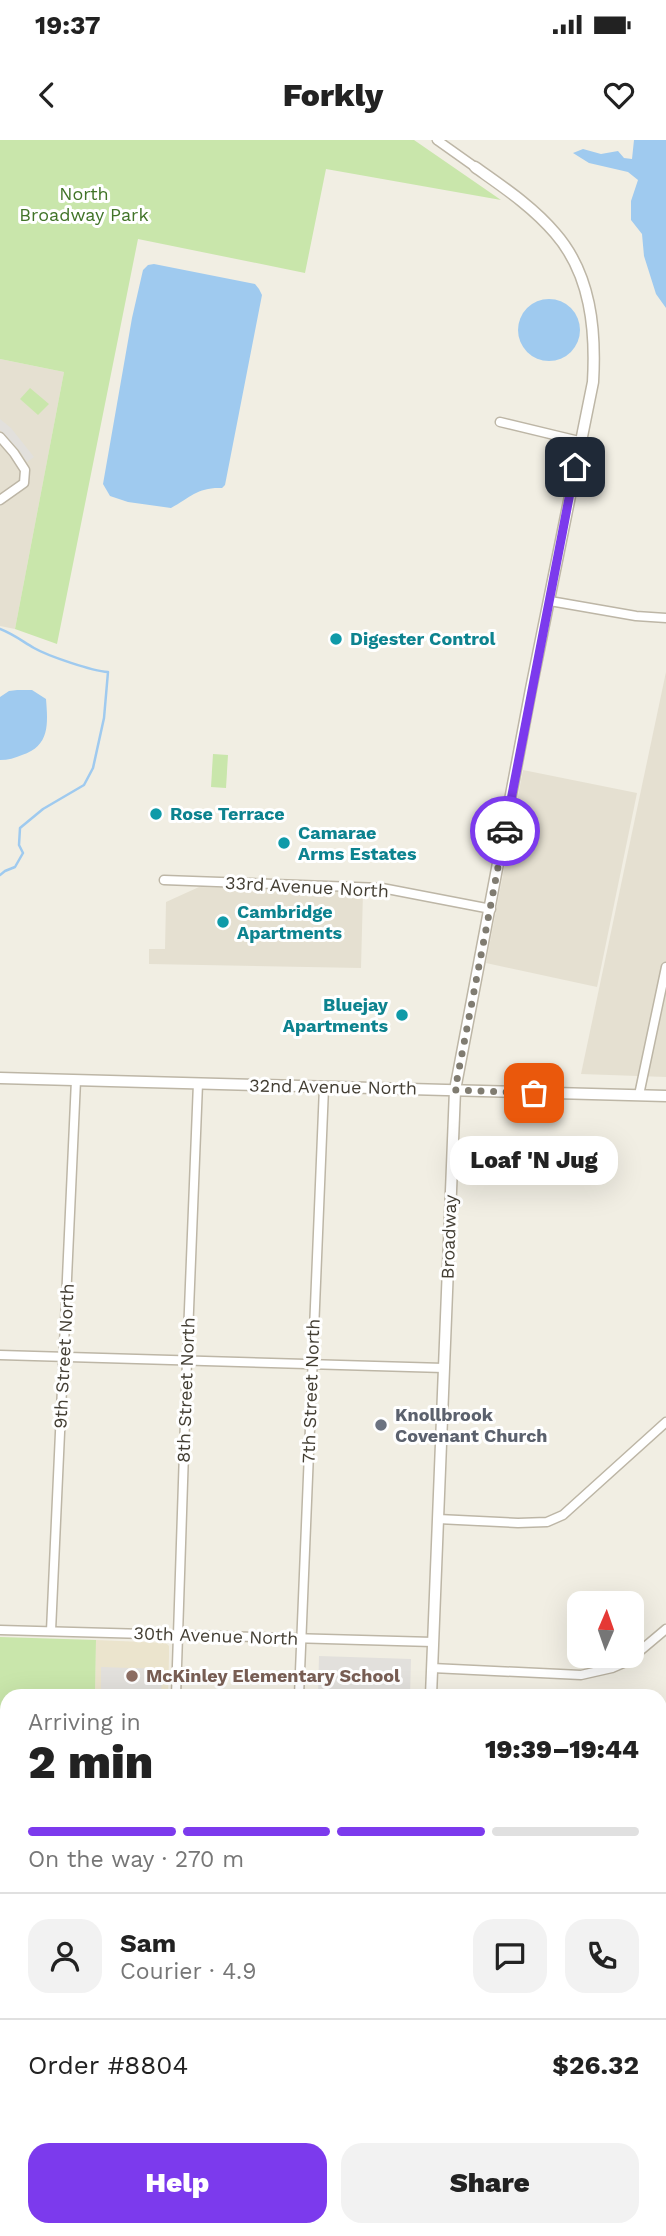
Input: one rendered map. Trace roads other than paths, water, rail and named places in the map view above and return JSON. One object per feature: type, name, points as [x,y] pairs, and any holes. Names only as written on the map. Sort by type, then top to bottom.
[{"type":"street","points":[[437,140],[475,167]]},
{"type":"street","name":"Broadway","points":[[431,1689],[455,1090],[579,441],[593,382],[594,352],[593,325],[586,292],[575,264],[556,234],[525,204],[475,167]]},
{"type":"street","points":[[500,422],[579,441]]},
{"type":"street","points":[[0,437],[25,470],[24,483],[0,500]]},
{"type":"street","points":[[550,601],[636,616],[666,618]]},
{"type":"street","name":"33rd Avenue North","points":[[164,880],[365,887],[491,909]]},
{"type":"street","points":[[639,1095],[666,967]]},
{"type":"street","points":[[655,1024],[666,1025]]},
{"type":"street","name":"32nd Avenue North","points":[[0,1078],[666,1096]]},
{"type":"street","name":"9th Street North","points":[[51,1631],[76,1080]]},
{"type":"street","name":"8th Street North","points":[[176,1689],[198,1083]]},
{"type":"street","name":"7th Street North","points":[[299,1689],[324,1087]]},
{"type":"street","points":[[0,1355],[444,1368]]},
{"type":"street","points":[[438,1519],[547,1522],[563,1515],[666,1422]]},
{"type":"street","points":[[432,1668],[581,1675],[612,1668],[628,1661],[666,1629]]},
{"type":"street","name":"30th Avenue North","points":[[0,1630],[433,1642]]},
{"type":"water","points":[[634,140],[666,140],[666,308],[656,294],[644,256],[642,234],[631,220],[631,201],[638,180],[628,172],[589,163],[573,153],[583,149],[601,154],[618,151],[624,158],[632,159]]},
{"type":"water","points":[[154,264],[255,284],[262,295],[225,485],[222,488],[201,491],[171,508],[128,502],[110,496],[103,484],[143,270]]},
{"type":"water","points":[[543,299],[555,299],[571,308],[578,318],[578,342],[571,352],[555,361],[543,361],[532,356],[523,347],[518,336],[518,324],[523,313],[532,304]]},
{"type":"water","points":[[32,690],[46,699],[47,725],[38,746],[14,758],[0,760],[0,697],[9,691]]},
{"type":"waterway","points":[[0,629],[49,655],[108,672],[104,718],[93,768],[84,785],[43,809],[20,828],[19,845],[23,853],[15,867],[0,875]]},
{"type":"place","name":"Digester Control","points":[[336,639]]},
{"type":"place","name":"Rose Terrace","points":[[156,814]]},
{"type":"place","name":"Camarae Arms Estates","points":[[284,843]]},
{"type":"place","name":"Cambridge Apartments","points":[[223,922]]},
{"type":"place","name":"Bluejay Apartments","points":[[402,1015]]},
{"type":"place","name":"Loaf 'N Jug","points":[[534,1093]]},
{"type":"place","name":"Knollbrook Covenant Church","points":[[381,1425]]},
{"type":"place","name":"McKinley Elementary School","points":[[132,1676]]},
{"type":"park label","name":"North Broadway Park","points":[[84,204]]}]
